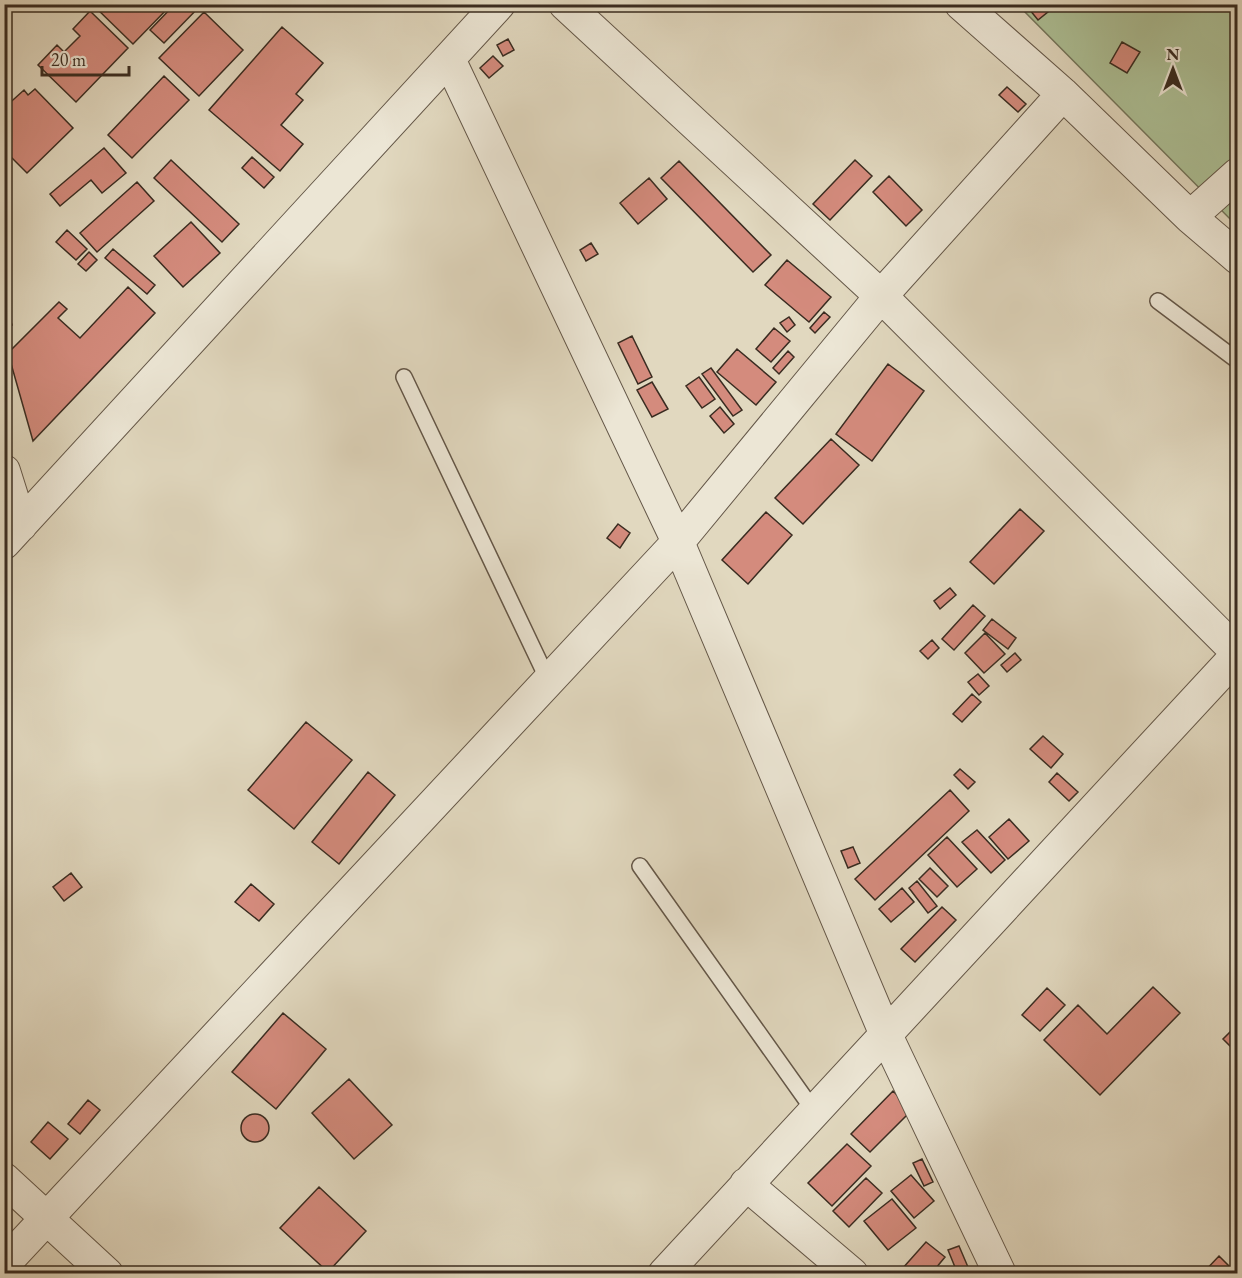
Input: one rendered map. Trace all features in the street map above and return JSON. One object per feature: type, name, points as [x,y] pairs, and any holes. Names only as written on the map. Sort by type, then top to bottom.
[{"type":"street","points":[[10,526],[500,4]]},
{"type":"street","points":[[565,4],[881,296],[1238,653],[663,1274]]},
{"type":"street","points":[[961,4],[1063,94],[1190,217],[1238,258]]},
{"type":"street","points":[[449,59],[678,542],[885,1035],[1000,1274]]},
{"type":"street","points":[[4,1264],[678,542],[881,296],[1063,94]]},
{"type":"street","points":[[1190,217],[1238,174]]},
{"type":"street","points":[[4,471],[10,526]]},
{"type":"street","points":[[4,1179],[107,1274]]},
{"type":"street","points":[[746,1184],[852,1274]]},
{"type":"lane","points":[[1158,301],[1238,361]]},
{"type":"lane","points":[[404,377],[549,680]]},
{"type":"lane","points":[[640,866],[814,1111]]},
{"type":"green space","points":[[1018,5],[1237,5],[1237,226]]},
{"type":"building","points":[[92,4],[170,4],[171,5],[133,44]]},
{"type":"building","points":[[175,4],[202,4],[164,43],[150,30]]},
{"type":"building","points":[[1025,4],[1052,4],[1054,7],[1038,20]]},
{"type":"building","points":[[90,11],[128,48],[76,102],[38,65],[57,45],[64,52],[80,36],[73,29]]},
{"type":"building","points":[[204,12],[243,50],[199,96],[159,58]]},
{"type":"building","points":[[282,27],[323,63],[296,94],[303,100],[281,125],[303,144],[280,171],[209,110]]},
{"type":"building","points":[[508,39],[514,50],[503,56],[497,45]]},
{"type":"building","points":[[1122,42],[1140,52],[1127,73],[1110,63]]},
{"type":"building","points":[[493,56],[503,66],[489,78],[480,68]]},
{"type":"building","points":[[164,76],[189,100],[132,158],[108,135]]},
{"type":"building","points":[[1007,87],[1026,104],[1018,112],[999,95]]},
{"type":"building","points":[[35,89],[73,128],[27,173],[4,150],[4,108],[24,90],[28,95]]},
{"type":"building","points":[[104,148],[126,173],[102,193],[91,180],[60,206],[50,194]]},
{"type":"building","points":[[252,157],[274,177],[264,188],[242,168]]},
{"type":"building","points":[[171,160],[239,224],[222,242],[154,178]]},
{"type":"building","points":[[855,160],[872,176],[830,220],[813,204]]},
{"type":"building","points":[[679,161],[771,255],[753,272],[661,178]]},
{"type":"building","points":[[889,176],[922,210],[906,226],[873,192]]},
{"type":"building","points":[[649,178],[667,199],[638,224],[620,203]]},
{"type":"building","points":[[137,182],[154,201],[97,252],[80,233]]},
{"type":"building","points":[[191,222],[220,253],[183,287],[154,256]]},
{"type":"building","points":[[67,230],[87,249],[76,260],[56,242]]},
{"type":"building","points":[[591,243],[598,254],[586,261],[580,250]]},
{"type":"building","points":[[113,249],[155,285],[147,294],[105,258]]},
{"type":"building","points":[[89,252],[97,260],[86,271],[78,264]]},
{"type":"building","points":[[787,260],[831,297],[809,322],[765,285]]},
{"type":"building","points":[[128,287],[155,313],[33,441],[8,353],[59,302],[67,309],[58,318],[80,338]]},
{"type":"building","points":[[4,300],[12,325],[4,327]]},
{"type":"building","points":[[824,312],[830,317],[815,333],[810,328]]},
{"type":"building","points":[[789,317],[795,325],[787,332],[780,323]]},
{"type":"building","points":[[774,328],[790,341],[771,362],[756,349]]},
{"type":"building","points":[[632,336],[652,377],[638,384],[618,343]]},
{"type":"building","points":[[737,349],[776,382],[756,405],[717,372]]},
{"type":"building","points":[[788,351],[794,357],[779,374],[773,368]]},
{"type":"building","points":[[888,364],[924,391],[872,461],[836,434]]},
{"type":"building","points":[[711,368],[742,410],[733,416],[702,374]]},
{"type":"building","points":[[699,377],[715,399],[702,408],[686,386]]},
{"type":"building","points":[[652,382],[668,409],[652,417],[637,390]]},
{"type":"building","points":[[720,407],[734,424],[724,433],[710,416]]},
{"type":"building","points":[[831,439],[859,465],[803,524],[775,498]]},
{"type":"building","points":[[1020,509],[1044,531],[994,584],[970,562]]},
{"type":"building","points":[[766,512],[792,535],[748,584],[722,560]]},
{"type":"building","points":[[618,524],[630,533],[620,548],[607,538]]},
{"type":"building","points":[[950,588],[956,595],[940,609],[934,601]]},
{"type":"building","points":[[973,605],[985,616],[954,650],[942,639]]},
{"type":"building","points":[[992,619],[1016,638],[1008,649],[983,630]]},
{"type":"building","points":[[985,633],[1005,654],[984,673],[965,653]]},
{"type":"building","points":[[932,640],[939,648],[928,659],[920,651]]},
{"type":"building","points":[[1015,653],[1021,660],[1007,672],[1001,665]]},
{"type":"building","points":[[978,674],[989,686],[979,695],[968,682]]},
{"type":"building","points":[[972,694],[981,702],[962,722],[953,714]]},
{"type":"building","points":[[306,722],[352,760],[294,829],[248,790]]},
{"type":"building","points":[[1043,736],[1063,754],[1051,768],[1030,749]]},
{"type":"building","points":[[960,769],[975,782],[968,789],[954,775]]},
{"type":"building","points":[[368,772],[395,795],[339,864],[312,842]]},
{"type":"building","points":[[1057,773],[1078,792],[1069,801],[1049,782]]},
{"type":"building","points":[[950,790],[969,811],[875,900],[855,879]]},
{"type":"building","points":[[1009,819],[1029,841],[1008,859],[989,837]]},
{"type":"building","points":[[977,830],[1005,860],[991,873],[962,842]]},
{"type":"building","points":[[947,837],[977,869],[957,887],[928,855]]},
{"type":"building","points":[[853,847],[860,863],[848,868],[841,851]]},
{"type":"building","points":[[930,868],[948,886],[937,897],[919,879]]},
{"type":"building","points":[[71,873],[82,887],[64,901],[53,887]]},
{"type":"building","points":[[917,881],[937,906],[928,913],[909,888]]},
{"type":"building","points":[[251,884],[274,904],[259,921],[235,902]]},
{"type":"building","points":[[902,888],[914,902],[891,922],[879,909]]},
{"type":"building","points":[[942,907],[956,920],[915,962],[901,949]]},
{"type":"building","points":[[1153,987],[1180,1013],[1100,1095],[1044,1040],[1078,1005],[1107,1034]]},
{"type":"building","points":[[1047,988],[1065,1005],[1040,1031],[1022,1015]]},
{"type":"building","points":[[283,1013],[326,1049],[276,1109],[232,1072]]},
{"type":"building","points":[[1238,1024],[1238,1054],[1223,1039]]},
{"type":"building","points":[[349,1079],[392,1125],[354,1159],[312,1113]]},
{"type":"building","points":[[893,1091],[912,1110],[870,1152],[851,1134]]},
{"type":"building","points":[[88,1100],[100,1110],[80,1134],[68,1124]]},
{"type":"building","points":[[255,1114],[265,1118],[269,1128],[265,1138],[255,1142],[245,1138],[241,1128],[245,1118]]},
{"type":"building","points":[[48,1122],[68,1139],[50,1159],[31,1142]]},
{"type":"building","points":[[847,1144],[871,1166],[832,1206],[808,1183]]},
{"type":"building","points":[[922,1159],[933,1182],[924,1186],[913,1163]]},
{"type":"building","points":[[911,1175],[934,1201],[914,1218],[891,1191]]},
{"type":"building","points":[[866,1178],[882,1193],[849,1227],[833,1211]]},
{"type":"building","points":[[319,1187],[366,1231],[328,1272],[280,1228]]},
{"type":"building","points":[[892,1199],[916,1228],[888,1250],[864,1221]]},
{"type":"building","points":[[926,1242],[945,1257],[931,1274],[907,1274],[902,1269]]},
{"type":"building","points":[[959,1246],[968,1267],[957,1272],[948,1250]]},
{"type":"building","points":[[1219,1256],[1237,1274],[1202,1274]]}]
